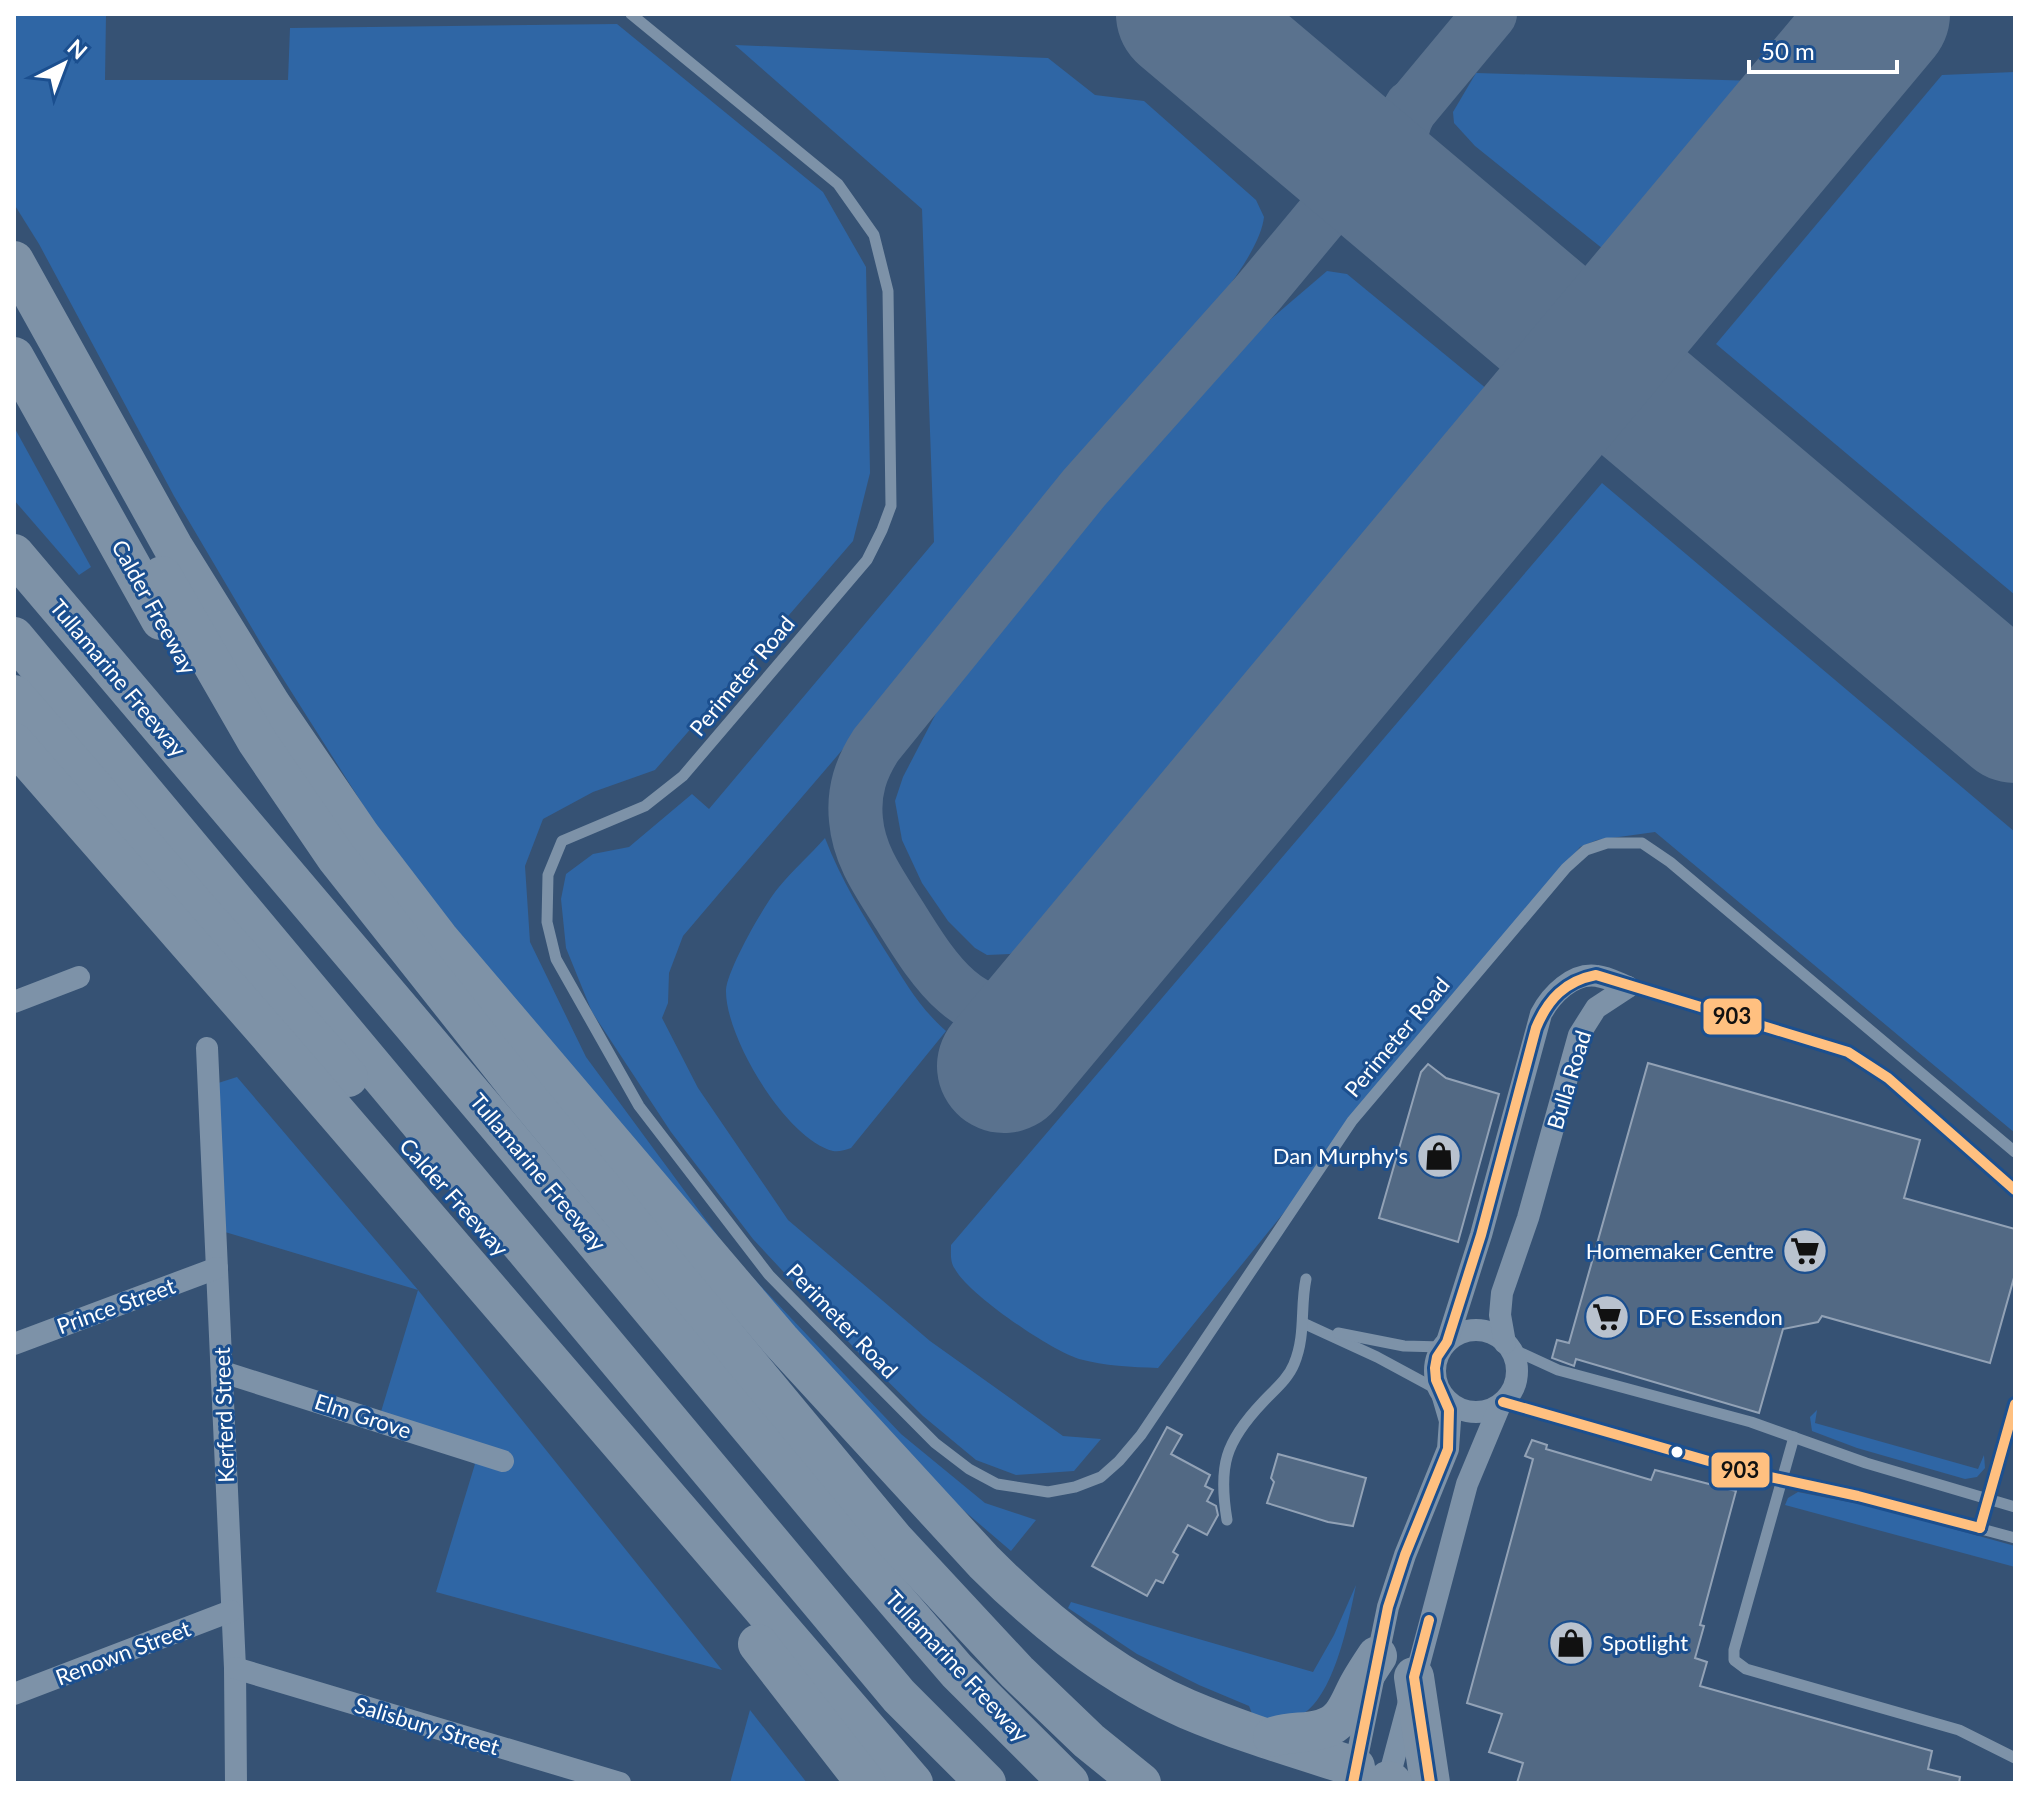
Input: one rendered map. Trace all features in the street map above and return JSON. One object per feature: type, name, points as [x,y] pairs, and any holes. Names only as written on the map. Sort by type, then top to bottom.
[{"type":"highway","points":[[14,261],[173,547],[316,775],[439,939],[780,1340],[1016,1594],[1120,1674],[1187,1709],[1378,1777]]},
{"type":"highway","points":[[14,306],[187,624],[257,741],[336,857],[519,1088],[895,1541],[1017,1672],[1089,1741],[1141,1783]]},
{"type":"highway","name":"Calder Freeway","points":[[14,357],[242,765],[498,1125]]},
{"type":"highway","name":"Tullamarine Freeway","points":[[14,554],[938,1649],[1069,1783]]},
{"type":"highway","points":[[14,637],[899,1696],[986,1783]]},
{"type":"highway","name":"Calder Freeway","points":[[14,695],[198,909],[899,1696]]},
{"type":"highway","points":[[14,743],[913,1783]]},
{"type":"highway","points":[[540,1059],[785,1389],[958,1610]]},
{"type":"highway","points":[[380,1166],[866,1783]]},
{"type":"highway","points":[[1269,1738],[1289,1731],[1319,1730],[1333,1725],[1344,1715],[1377,1656]]},
{"type":"highway","points":[[1414,1677],[1430,1783]]},
{"type":"street","name":"Bulla Road","points":[[1445,1344],[1481,1235],[1541,1014],[1547,1002],[1560,989],[1583,977],[1596,975],[1628,987]]},
{"type":"street","points":[[14,1002],[79,977]]},
{"type":"street","name":"Bulla Road","points":[[1507,1345],[1500,1315],[1502,1293],[1528,1218],[1579,1035],[1596,1008],[1628,987]]},
{"type":"street","name":"Kerferd Street","points":[[207,1048],[235,1668],[236,1783]]},
{"type":"street","name":"Prince Street","points":[[14,1344],[217,1268]]},
{"type":"street","points":[[1476,1330],[1496,1336],[1507,1345],[1516,1362],[1517,1376],[1467,1484],[1414,1677],[1378,1777],[1377,1656],[1388,1607],[1405,1555],[1448,1449],[1450,1421],[1435,1368],[1445,1344],[1465,1332],[1476,1330]]},
{"type":"street","name":"Elm Grove","points":[[223,1372],[503,1461]]},
{"type":"street","points":[[1442,1394],[1464,1411],[1489,1411],[1502,1403]]},
{"type":"street","name":"Renown Street","points":[[14,1694],[231,1611]]},
{"type":"street","name":"Salisbury Street","points":[[235,1668],[620,1783]]},
{"type":"lane","name":"Perimeter Road","points":[[631,14],[838,184],[874,235],[888,291],[891,506],[867,560],[683,776],[645,806],[562,841],[548,875],[547,922],[556,959],[568,982],[639,1106],[656,1129],[769,1275],[935,1443],[969,1469],[997,1484],[1048,1492],[1075,1487],[1101,1477],[1119,1461],[1141,1435],[1352,1121],[1566,868],[1586,850],[1607,843],[1642,843],[1670,862],[2015,1152]]},
{"type":"lane","points":[[1628,987],[1848,1052],[1888,1078],[2015,1190]]},
{"type":"lane","points":[[1227,1520],[1221,1489],[1223,1469],[1242,1427],[1294,1366],[1303,1323],[1302,1301],[1306,1279]]},
{"type":"lane","points":[[1303,1323],[1442,1394]]},
{"type":"lane","points":[[1318,1329],[1404,1346],[1445,1344]]},
{"type":"lane","points":[[1507,1345],[1558,1370],[1751,1422],[1878,1467],[2015,1507]]},
{"type":"lane","points":[[1502,1403],[1665,1450],[2015,1538]]},
{"type":"lane","points":[[1980,1528],[2015,1404]]},
{"type":"lane","points":[[1794,1437],[1734,1650],[1733,1657],[1737,1664],[1959,1730],[2015,1758]]},
{"type":"shaded area","points":[[14,14],[106,14],[105,80],[288,80],[290,28],[617,24],[823,192],[866,267],[870,473],[853,541],[655,770],[593,792],[543,819],[525,866],[530,942],[586,1057],[734,1258],[901,1434],[985,1503],[1036,1520],[1011,1551],[948,1497],[640,1171],[377,827],[263,647],[174,496],[39,244],[14,204]]},
{"type":"shaded area","points":[[735,45],[1048,58],[1095,95],[1144,101],[1256,200],[1264,217],[1257,239],[1243,265],[1201,322],[1114,420],[891,692],[683,936],[669,973],[668,1003],[662,1018],[698,1088],[788,1220],[930,1341],[1063,1436],[1101,1439],[1074,1471],[1016,1475],[976,1460],[923,1416],[859,1353],[753,1239],[671,1132],[592,1012],[566,948],[561,899],[566,874],[593,854],[629,847],[692,794],[709,809],[934,542],[922,209]]},
{"type":"shaded area","points":[[2015,72],[2015,595],[1716,344],[1942,75]]},
{"type":"shaded area","points":[[1476,73],[1758,81],[1608,253],[1475,146],[1454,123],[1453,112]]},
{"type":"shaded area","points":[[1327,271],[1347,274],[1493,394],[1020,947],[1010,954],[987,955],[975,948],[948,921],[922,883],[902,840],[895,801],[903,777],[943,700],[1126,478],[1264,325]]},
{"type":"shaded area","points":[[14,427],[91,567],[79,575],[14,500]]},
{"type":"shaded area","points":[[1602,483],[2015,832],[2015,1133],[1655,832],[1597,840],[1580,847],[1158,1368],[1108,1365],[1079,1359],[1049,1345],[993,1307],[955,1269],[951,1245]]},
{"type":"shaded area","points":[[825,838],[845,883],[906,984],[946,1031],[851,1148],[838,1151],[815,1143],[796,1127],[762,1084],[736,1033],[728,1010],[726,990],[740,953],[765,907],[784,881]]},
{"type":"shaded area","points":[[237,1077],[418,1290],[225,1232],[215,1084]]},
{"type":"shaded area","points":[[418,1290],[722,1670],[436,1592],[475,1464],[380,1415]]},
{"type":"shaded area","points":[[1817,1410],[1815,1423],[1978,1469],[1984,1455],[1985,1468],[1977,1477],[1965,1479],[1857,1448],[1812,1431],[1810,1417]]},
{"type":"shaded area","points":[[1798,1492],[1874,1507],[2015,1546],[2015,1567],[1785,1505],[1788,1498]]},
{"type":"shaded area","points":[[1356,1585],[1338,1657],[1322,1694],[1299,1716],[1283,1719],[1255,1721],[1249,1706],[1137,1654],[1068,1608],[1071,1602],[1313,1672],[1334,1635]]},
{"type":"shaded area","points":[[750,1710],[807,1783],[730,1783]]},
{"type":"building","name":"Homemaker Centre","points":[[1648,1063],[1920,1140],[1904,1198],[2015,1229],[2015,1274],[1990,1363],[1822,1316],[1818,1322],[1783,1329],[1759,1413],[1576,1359],[1574,1366],[1552,1358],[1557,1340],[1569,1343]]},
{"type":"building","name":"Dan Murphy's","points":[[1428,1064],[1446,1078],[1499,1094],[1458,1242],[1379,1218],[1421,1072]]},
{"type":"building","points":[[1167,1427],[1182,1435],[1171,1454],[1210,1475],[1205,1486],[1213,1490],[1207,1501],[1216,1506],[1218,1515],[1207,1535],[1188,1525],[1173,1552],[1178,1555],[1163,1583],[1156,1580],[1147,1596],[1092,1566]]},
{"type":"building","points":[[1532,1440],[1547,1445],[1546,1449],[1651,1480],[1655,1470],[1736,1491],[1700,1625],[1704,1626],[1695,1658],[1707,1662],[1700,1686],[1932,1751],[1928,1769],[1960,1777],[1959,1783],[1517,1783],[1523,1763],[1489,1752],[1502,1714],[1467,1703],[1533,1459],[1525,1456]]},
{"type":"building","points":[[1278,1454],[1366,1478],[1353,1526],[1328,1522],[1267,1503]]},
{"type":"taxiway","points":[[1103,947],[1064,991],[1046,1005],[1012,1013],[990,1010],[970,1001],[953,988],[923,952],[866,858],[855,809],[862,771],[876,745],[1084,488],[1257,294],[1490,14]]},
{"type":"taxiway","points":[[1411,107],[1401,134],[1399,161],[1405,188],[1419,213]]},
{"type":"runway","points":[[1183,14],[2015,716]]},
{"type":"runway","points":[[1004,1066],[1883,14]]},
{"type":"transit line","name":"903","points":[[1353,1783],[1388,1607],[1405,1555],[1448,1449],[1449,1410],[1436,1380],[1437,1357],[1447,1342],[1481,1235],[1536,1028],[1546,1008],[1559,993],[1575,982],[1596,975],[1848,1052],[1888,1078],[2015,1190]]},
{"type":"transit line","name":"903","points":[[1503,1402],[1747,1472],[1858,1496],[1980,1528]]},
{"type":"transit line","name":"903","points":[[1980,1528],[2015,1404]]},
{"type":"transit line","name":"903","points":[[1429,1620],[1414,1677],[1430,1783]]},
{"type":"place","name":"Dan Murphy's","points":[[1439,1156]]},
{"type":"place","name":"Homemaker Centre","points":[[1805,1251]]},
{"type":"place","name":"DFO Essendon","points":[[1607,1317]]},
{"type":"place","name":"Spotlight","points":[[1571,1643]]}]
